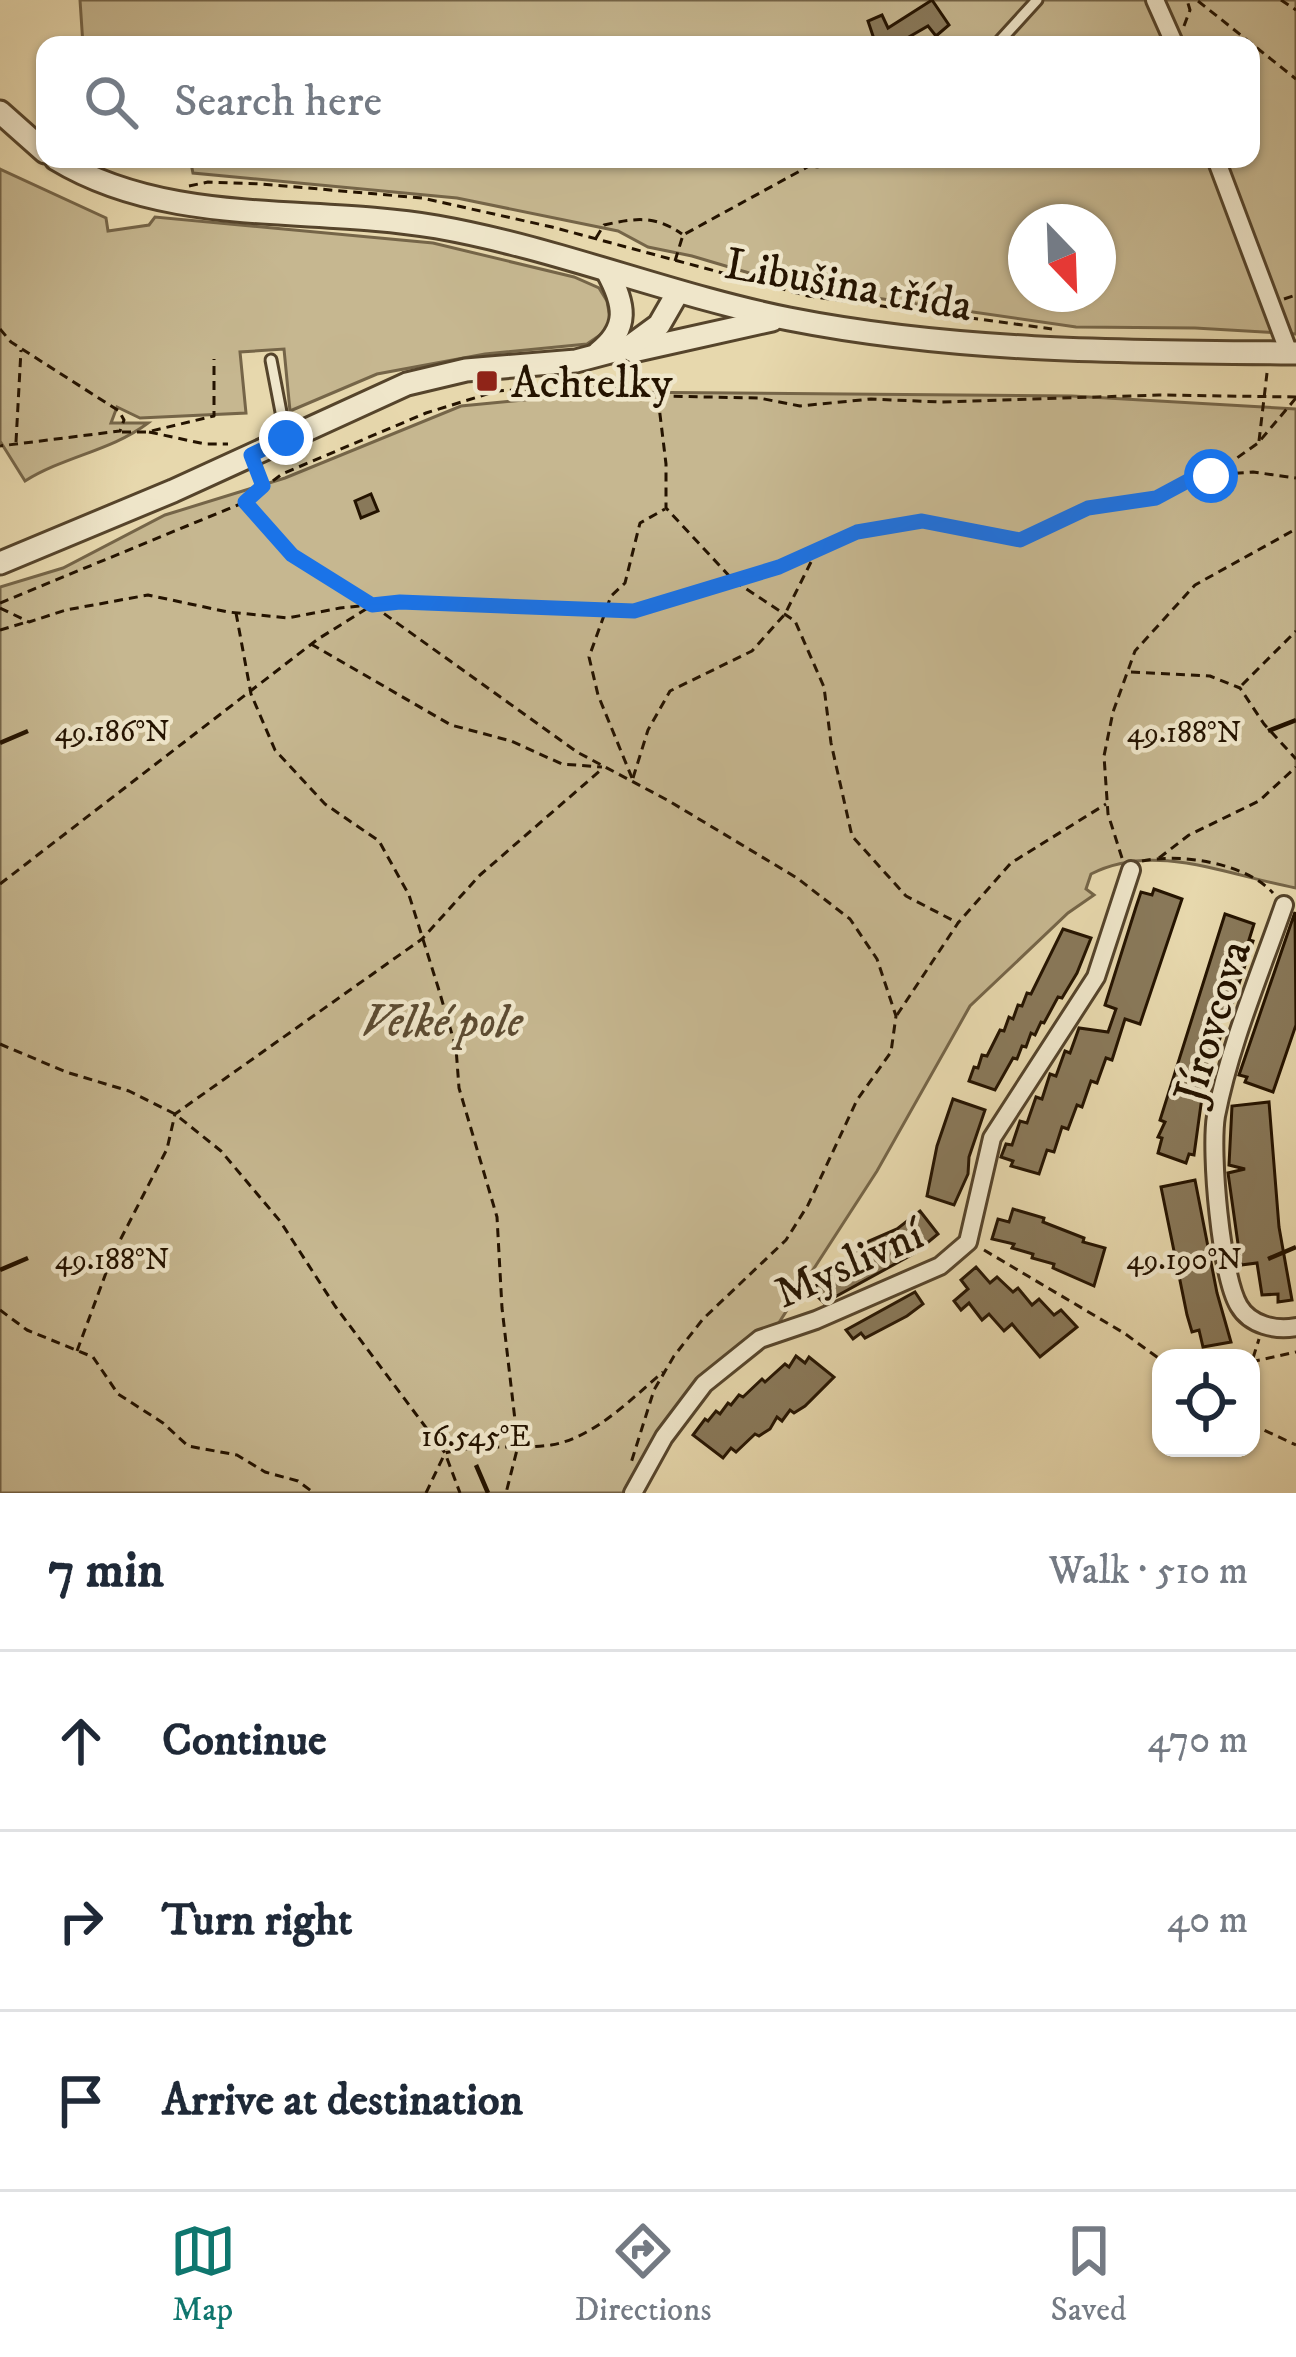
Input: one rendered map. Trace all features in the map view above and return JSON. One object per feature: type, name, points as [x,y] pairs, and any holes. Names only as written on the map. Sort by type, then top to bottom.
[{"type":"street","points":[[1155,0],[1170,36]]},
{"type":"street","points":[[0,112],[36,144]]},
{"type":"street","name":"Libušina třída","points":[[73,168],[96,180],[170,202],[438,227],[677,292],[884,335],[995,346],[1284,353]]},
{"type":"street","points":[[1219,168],[1284,353]]},
{"type":"street","points":[[590,358],[613,339],[622,322],[622,302],[607,271]]},
{"type":"street","points":[[590,358],[646,339],[659,326],[677,292]]},
{"type":"street","points":[[0,562],[426,378],[590,358],[746,323],[791,319]]},
{"type":"street","name":"Myslivní","points":[[636,1486],[664,1437],[704,1384],[760,1340],[940,1265],[968,1242],[992,1138],[1096,977],[1135,866]]},
{"type":"street","name":"Jírovcova","points":[[1263,1326],[1241,1311],[1229,1284],[1215,1165],[1215,1122],[1224,1081],[1284,905]]},
{"type":"street","points":[[1263,1326],[1296,1327]]},
{"type":"lane","points":[[1004,36],[1037,0]]},
{"type":"lane","points":[[271,360],[286,438]]},
{"type":"path","points":[[1281,0],[1296,10]]},
{"type":"path","points":[[1184,28],[1188,3],[1199,1],[1243,36]]},
{"type":"path","points":[[1260,50],[1296,79]]},
{"type":"path","points":[[674,263],[683,236],[805,168]]},
{"type":"path","points":[[170,202],[186,187],[208,182],[382,193],[452,204],[808,296],[1057,330]]},
{"type":"path","points":[[595,240],[604,225],[632,219],[660,219],[683,236]]},
{"type":"path","points":[[0,326],[11,342],[118,411],[124,420],[120,431]]},
{"type":"path","points":[[16,444],[21,348]]},
{"type":"path","points":[[1258,443],[1266,398],[1284,353]]},
{"type":"path","points":[[147,432],[214,416],[214,359]]},
{"type":"path","points":[[0,606],[245,502],[282,474],[426,413],[496,391],[601,385],[658,396],[759,398],[800,406],[871,399],[1296,398]]},
{"type":"path","points":[[658,396],[666,508],[733,580],[795,621],[824,687],[852,836],[906,896],[958,923]]},
{"type":"path","points":[[1211,476],[1258,443],[1296,398]]},
{"type":"path","points":[[0,446],[120,431],[242,445],[251,455]]},
{"type":"path","points":[[0,630],[66,610],[148,595],[288,618],[400,602],[634,611],[779,567],[857,532],[922,521],[1020,540],[1088,508],[1156,498],[1197,476],[1253,472],[1296,478]]},
{"type":"path","points":[[245,502],[292,555],[372,605],[604,767],[797,878],[850,920],[877,959],[896,1016]]},
{"type":"path","points":[[632,779],[598,694],[589,657],[611,596],[625,583],[640,523],[666,508]]},
{"type":"path","points":[[1284,905],[1255,878],[1229,868],[1185,859],[1158,859],[1135,866],[1121,857],[1104,757],[1113,712],[1135,651],[1195,585],[1296,529]]},
{"type":"path","points":[[632,779],[648,730],[670,692],[752,651],[785,614],[817,550]]},
{"type":"path","points":[[0,884],[311,644],[372,605]]},
{"type":"path","points":[[0,606],[29,622]]},
{"type":"path","points":[[236,613],[251,694],[275,750],[325,805],[379,841],[409,895],[456,1048],[459,1088],[497,1217],[518,1446],[506,1493]]},
{"type":"path","points":[[1240,688],[1296,631]]},
{"type":"path","points":[[311,644],[451,724],[511,741],[562,764],[604,767]]},
{"type":"path","points":[[1127,672],[1210,676],[1240,688],[1296,759]]},
{"type":"path","points":[[76,1351],[113,1254],[167,1149],[176,1114],[422,939],[480,875],[604,767]]},
{"type":"path","points":[[1158,859],[1190,835],[1259,801],[1296,767]]},
{"type":"path","points":[[636,1486],[630,1466],[654,1390],[703,1319],[786,1240],[808,1205],[857,1100],[891,1052],[896,1016],[958,923],[1011,863],[1108,802]]},
{"type":"path","points":[[0,1044],[66,1072],[129,1091],[176,1114],[221,1151],[280,1221],[335,1306],[445,1453],[460,1493]]},
{"type":"path","points":[[968,1242],[1152,1354]]},
{"type":"path","points":[[0,1310],[27,1330],[93,1358],[118,1394],[188,1446],[237,1455],[265,1472],[298,1481],[314,1493]]},
{"type":"path","points":[[1255,1349],[1263,1326]]},
{"type":"path","points":[[1260,1360],[1296,1352]]},
{"type":"path","points":[[445,1453],[484,1445],[555,1444],[595,1427],[665,1371]]},
{"type":"path","points":[[1260,1428],[1296,1445]]},
{"type":"path","points":[[426,1493],[445,1453]]},
{"type":"green space","points":[[80,0],[1296,0],[1296,334],[1076,327],[793,286],[648,247],[618,231],[457,198],[193,173],[192,168],[1260,168],[1260,36],[82,36]]},
{"type":"green space","points":[[0,169],[106,218],[108,231],[149,225],[155,217],[433,243],[574,277],[599,288],[610,318],[606,331],[587,344],[485,354],[377,374],[290,411],[284,349],[240,352],[246,413],[140,418],[117,407],[111,423],[148,423],[25,481],[0,441]]},
{"type":"green space","name":"Velké pole","points":[[607,392],[1072,396],[1296,409],[1296,888],[1167,861],[1115,865],[1091,874],[1086,889],[1094,895],[1068,913],[970,1006],[877,1171],[778,1324],[733,1354],[690,1397],[623,1493],[0,1493],[0,587],[63,568],[165,515],[285,478],[461,406]]},
{"type":"building","points":[[932,0],[949,25],[936,36],[928,26],[911,36],[873,36],[868,21],[882,15],[888,28]]},
{"type":"building","points":[[371,494],[378,511],[361,518],[355,501]]},
{"type":"building","points":[[1154,889],[1182,899],[1140,1024],[1125,1019],[1112,1060],[1106,1058],[1097,1083],[1091,1081],[1082,1107],[1077,1105],[1068,1129],[1062,1127],[1054,1152],[1047,1150],[1039,1174],[1011,1166],[1013,1161],[1001,1157],[1006,1144],[1012,1145],[1020,1121],[1027,1123],[1036,1097],[1042,1099],[1050,1074],[1056,1076],[1079,1028],[1108,1032],[1116,1009],[1105,1005],[1136,907],[1141,892],[1152,895]]},
{"type":"building","points":[[1295,912],[1296,1025],[1273,1092],[1239,1075]]},
{"type":"building","points":[[1225,914],[1254,924],[1249,940],[1253,941],[1230,1011],[1225,1009],[1216,1034],[1221,1035],[1202,1097],[1194,1155],[1189,1154],[1186,1163],[1158,1153],[1165,1122],[1160,1120]]},
{"type":"building","points":[[1063,929],[1091,938],[1062,998],[1058,997],[1035,1035],[1031,1033],[995,1090],[969,1081],[1009,1017],[1013,1019],[1018,1005],[1031,994]]},
{"type":"building","points":[[953,1099],[985,1110],[968,1174],[954,1205],[927,1196]]},
{"type":"building","points":[[1269,1102],[1279,1227],[1292,1300],[1278,1302],[1278,1294],[1262,1295],[1257,1263],[1241,1265],[1228,1173],[1245,1169],[1229,1165],[1232,1106]]},
{"type":"building","points":[[1195,1180],[1231,1342],[1203,1347],[1199,1330],[1192,1332],[1187,1315],[1161,1187]]},
{"type":"building","points":[[1013,1209],[1044,1218],[1043,1222],[1084,1238],[1083,1242],[1105,1248],[1094,1286],[1012,1248],[1014,1244],[992,1239],[998,1219],[1009,1222]]},
{"type":"building","points":[[920,1211],[938,1234],[915,1253],[824,1303],[811,1290],[869,1241],[897,1229]]},
{"type":"building","points":[[976,1267],[990,1283],[997,1277],[1013,1292],[1018,1288],[1032,1305],[1039,1299],[1054,1315],[1061,1310],[1077,1327],[1040,1357],[1012,1324],[1004,1331],[989,1314],[982,1320],[969,1303],[961,1310],[954,1301],[968,1289],[961,1280]]},
{"type":"building","points":[[915,1292],[923,1304],[907,1316],[865,1338],[861,1333],[853,1339],[846,1330]]},
{"type":"building","points":[[796,1356],[805,1363],[809,1357],[834,1377],[805,1406],[794,1413],[790,1410],[782,1421],[777,1417],[770,1429],[755,1434],[736,1452],[731,1448],[723,1458],[693,1435],[705,1419],[716,1411],[720,1414],[728,1403],[785,1364],[789,1367]]},
{"type":"place","name":"Achtelky","points":[[487,381]]},
{"type":"route","points":[[286,438],[251,455],[263,486],[245,502],[292,555],[372,605],[400,602],[634,611],[779,567],[857,532],[922,521],[1020,540],[1088,508],[1156,498],[1197,476],[1211,476]]}]
